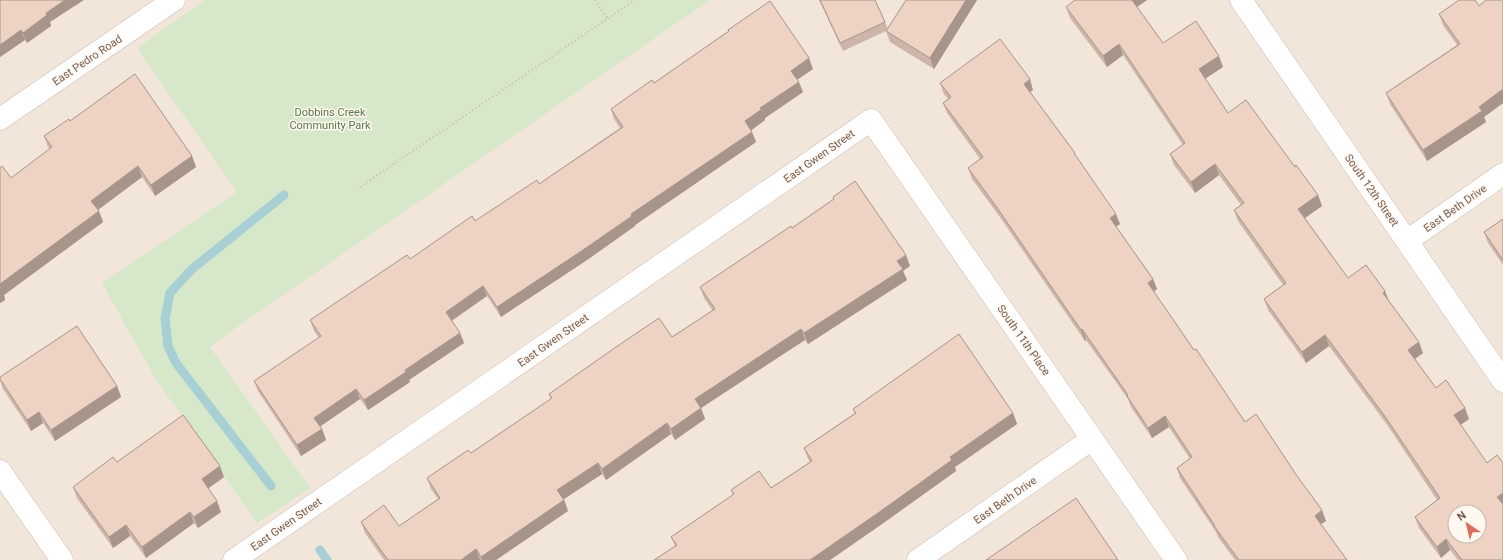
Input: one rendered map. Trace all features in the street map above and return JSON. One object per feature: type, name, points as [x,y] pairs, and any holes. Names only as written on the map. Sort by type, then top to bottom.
[{"type":"street","name":"East Pedro Road","points":[[0,119],[174,0]]},
{"type":"street","name":"South 12th Street","points":[[1241,0],[1503,381]]},
{"type":"street","name":"South 11th Place","points":[[871,120],[1176,560]]},
{"type":"street","name":"East Gwen Street","points":[[234,560],[871,120]]},
{"type":"street","name":"East Beth Drive","points":[[1407,241],[1503,174]]},
{"type":"street","name":"East Beth Drive","points":[[918,560],[1092,440]]},
{"type":"street","points":[[0,471],[62,560]]},
{"type":"path","points":[[594,0],[608,19]]},
{"type":"path","points":[[360,187],[635,0]]},
{"type":"shaded area","points":[[0,0],[1503,0],[1503,560],[0,560]]},
{"type":"green space","name":"Dobbins Creek Community Park","points":[[205,0],[710,0],[210,347],[310,488],[257,523],[155,378],[102,283],[237,192],[137,48]]},
{"type":"building","points":[[0,0],[65,0],[46,13],[47,15],[23,33],[21,30],[0,45]]},
{"type":"building","points":[[820,0],[875,0],[885,22],[840,43]]},
{"type":"building","points":[[906,0],[966,0],[930,58],[886,31]]},
{"type":"building","points":[[1075,0],[1132,0],[1163,43],[1196,21],[1219,56],[1199,69],[1228,113],[1246,100],[1295,167],[1296,165],[1318,195],[1298,209],[1348,278],[1366,265],[1385,291],[1383,293],[1419,342],[1408,350],[1436,388],[1446,380],[1465,408],[1454,415],[1487,463],[1497,455],[1503,463],[1503,493],[1497,497],[1503,504],[1503,560],[1462,560],[1450,544],[1487,544],[1487,504],[1447,504],[1447,540],[1446,539],[1437,547],[1415,517],[1440,498],[1384,415],[1325,335],[1302,352],[1264,299],[1286,283],[1234,210],[1244,203],[1215,164],[1191,182],[1170,154],[1185,143],[1119,44],[1103,56],[1066,7]]},
{"type":"building","points":[[1459,0],[1475,0],[1479,6],[1486,0],[1503,0],[1503,89],[1479,107],[1482,111],[1423,150],[1386,93],[1460,44],[1439,14]]},
{"type":"building","points":[[770,1],[809,58],[791,71],[799,82],[760,108],[762,109],[745,121],[752,132],[631,214],[632,216],[583,250],[497,307],[483,286],[446,312],[460,333],[364,400],[356,389],[314,418],[322,429],[297,445],[254,381],[321,336],[310,320],[407,255],[410,259],[472,216],[475,221],[537,180],[539,184],[623,127],[611,109],[652,80],[654,83]]},
{"type":"building","points":[[1000,39],[1030,79],[1024,84],[1075,153],[1116,214],[1110,218],[1153,279],[1148,283],[1194,350],[1196,349],[1245,422],[1256,414],[1297,476],[1322,510],[1315,516],[1347,560],[1239,560],[1214,526],[1177,468],[1192,457],[1165,416],[1148,428],[1127,396],[1128,395],[968,168],[983,157],[943,103],[951,97],[940,83]]},
{"type":"building","points":[[135,74],[192,156],[151,185],[138,166],[91,201],[99,211],[0,284],[0,168],[2,166],[11,178],[52,147],[44,136],[69,119],[70,121]]},
{"type":"building","points":[[855,181],[906,255],[897,261],[903,269],[804,333],[801,329],[695,399],[701,408],[671,429],[667,423],[602,469],[598,463],[557,490],[564,500],[481,557],[476,549],[461,560],[388,560],[361,522],[384,505],[399,526],[440,498],[427,478],[468,450],[471,453],[552,398],[549,394],[616,347],[659,318],[672,337],[715,309],[700,287],[791,226],[792,228],[834,199],[833,197]]},
{"type":"building","points":[[1503,219],[1503,260],[1484,232]]},
{"type":"building","points":[[77,326],[117,386],[51,430],[39,412],[27,420],[0,377]]},
{"type":"building","points":[[959,334],[1013,413],[950,457],[952,460],[810,560],[654,560],[677,545],[671,537],[734,494],[731,490],[759,471],[771,488],[812,461],[804,448],[856,413],[853,409]]},
{"type":"building","points":[[183,415],[220,466],[202,479],[217,501],[194,517],[190,512],[142,547],[126,525],[109,537],[73,487],[113,457],[117,462]]},
{"type":"building","points":[[1076,498],[1118,560],[986,560]]},
{"type":"waterway","points":[[271,486],[176,363],[168,346],[165,319],[170,293],[191,270],[284,195]]},
{"type":"waterway","points":[[320,550],[327,560]]}]
